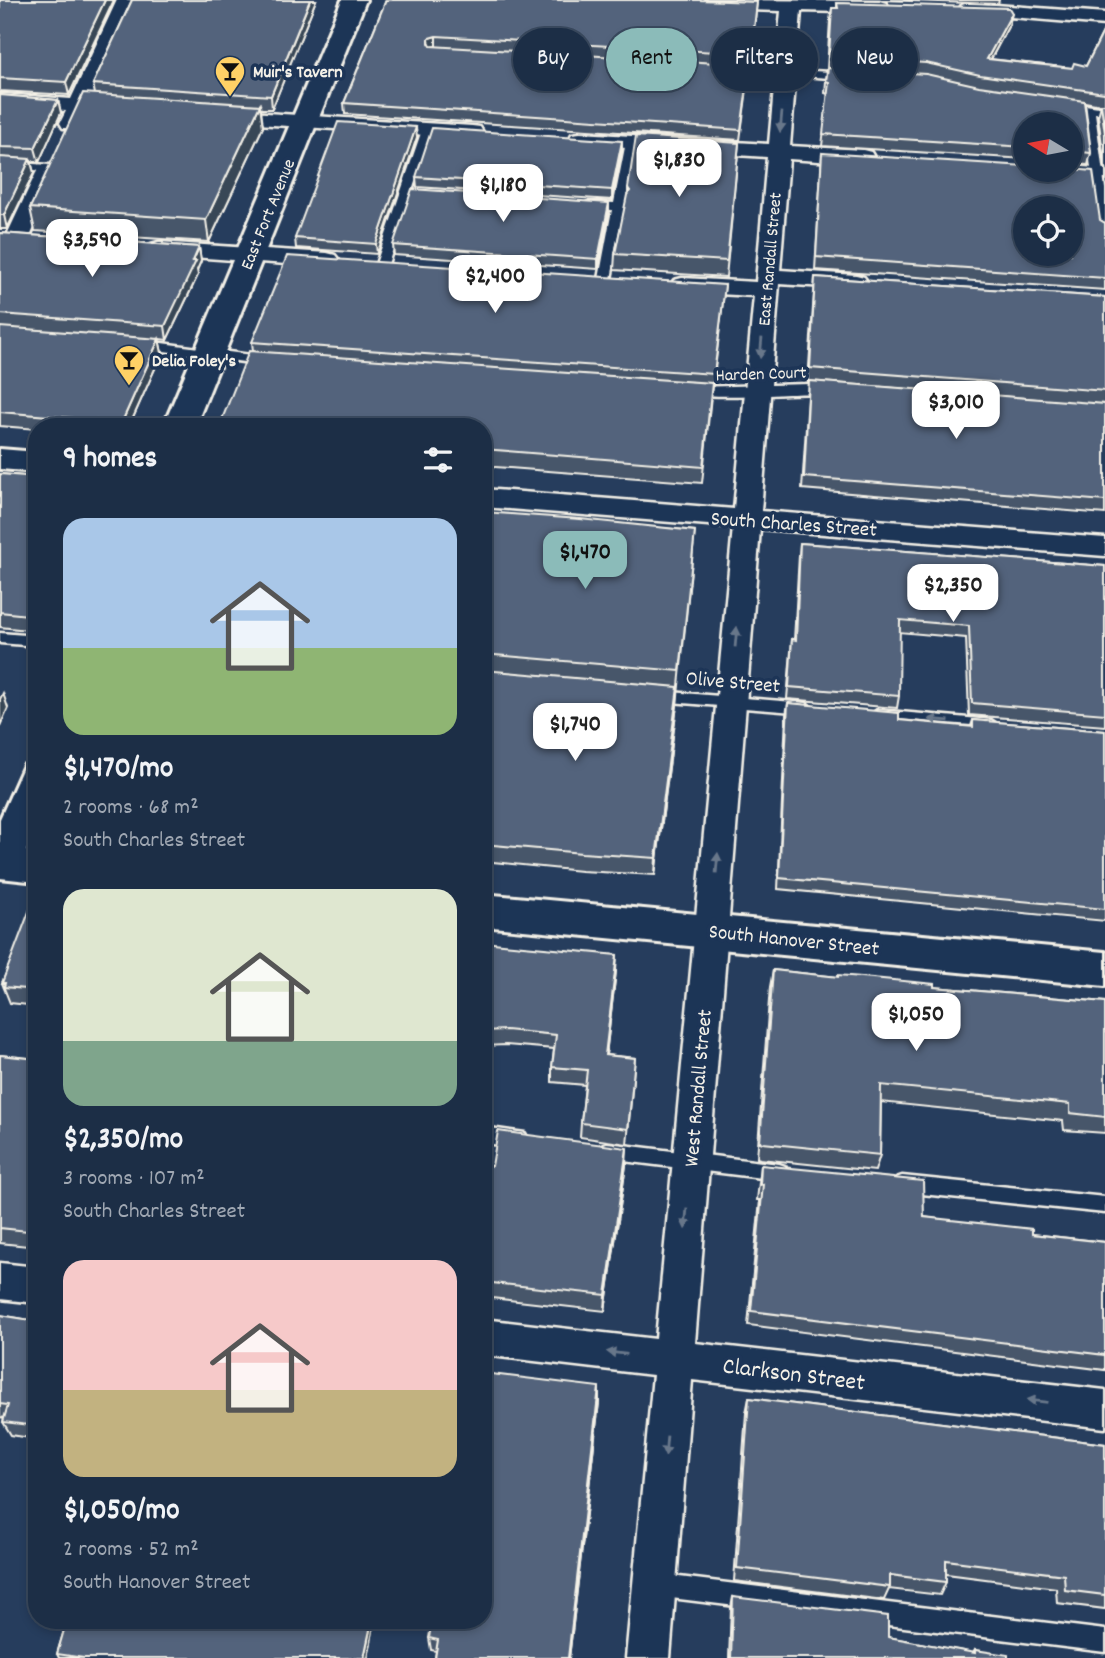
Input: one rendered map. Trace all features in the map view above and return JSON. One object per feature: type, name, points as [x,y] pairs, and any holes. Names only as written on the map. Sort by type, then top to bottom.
[{"type":"street","points":[[44,241],[8,239],[50,168],[127,0]]},
{"type":"street","name":"East Fort Avenue","points":[[183,418],[354,0]]},
{"type":"street","points":[[694,2],[792,2],[903,8]]},
{"type":"street","name":"East Randall Street","points":[[789,28],[792,2]]},
{"type":"street","points":[[943,9],[1010,10],[1105,19]]},
{"type":"street","name":"East Randall Street","points":[[746,519],[783,91]]},
{"type":"street","points":[[0,100],[145,110]]},
{"type":"street","points":[[198,114],[495,134]]},
{"type":"street","points":[[563,138],[880,159]]},
{"type":"street","points":[[1083,173],[1098,174]]},
{"type":"street","points":[[140,248],[410,266]]},
{"type":"street","points":[[578,277],[631,281]]},
{"type":"street","points":[[656,283],[874,284]]},
{"type":"street","points":[[0,459],[28,461]]},
{"type":"street","name":"South Charles Street","points":[[492,499],[1105,547]]},
{"type":"street","name":"West Randall Street","points":[[648,1658],[746,519]]},
{"type":"street","points":[[9,865],[28,804]]},
{"type":"street","name":"South Hanover Street","points":[[492,911],[1105,969]]},
{"type":"street","points":[[0,1281],[28,1284]]},
{"type":"street","name":"Clarkson Street","points":[[492,1338],[1105,1409]]},
{"type":"lane","points":[[1052,103],[1105,111]]},
{"type":"lane","points":[[1089,108],[1105,232]]},
{"type":"lane","points":[[382,264],[427,130]]},
{"type":"lane","points":[[605,279],[621,207],[631,142]]},
{"type":"lane","points":[[0,165],[50,168]]},
{"type":"lane","points":[[406,192],[419,193]]},
{"type":"lane","points":[[573,203],[621,207]]},
{"type":"lane","points":[[132,344],[171,347],[238,359],[284,362]]},
{"type":"lane","name":"Harden Court","points":[[678,390],[729,393],[790,386],[841,390]]},
{"type":"lane","points":[[0,638],[28,640]]},
{"type":"lane","name":"Olive Street","points":[[647,695],[819,710]]},
{"type":"lane","points":[[860,713],[1010,726]]},
{"type":"lane","points":[[492,1136],[536,1142]]},
{"type":"lane","points":[[588,1149],[802,1174]]},
{"type":"lane","points":[[885,1183],[1105,1205]]},
{"type":"lane","points":[[655,1585],[1105,1640]]},
{"type":"building","points":[[0,0],[105,0],[66,82],[0,78]]},
{"type":"building","points":[[132,0],[310,0],[271,96],[93,84]]},
{"type":"building","points":[[386,0],[757,2],[754,28],[711,28],[711,52],[697,51],[697,28],[606,28],[606,46],[592,45],[592,28],[513,28],[513,40],[436,36],[429,38],[431,46],[513,51],[513,91],[592,91],[592,56],[606,56],[606,91],[697,91],[697,62],[711,63],[711,91],[746,91],[741,130],[344,103]]},
{"type":"building","points":[[837,3],[1009,8],[1012,13],[987,59],[1072,68],[1074,63],[1086,66],[1105,28],[1105,93],[980,75],[918,63],[918,28],[832,28],[832,57],[829,57],[832,8],[838,8]]},
{"type":"building","points":[[828,68],[832,68],[832,91],[918,91],[918,74],[926,74],[979,86],[1084,101],[1091,153],[1083,152],[1083,112],[1013,112],[1013,146],[823,134],[829,82],[826,81]]},
{"type":"building","points":[[83,93],[260,105],[206,220],[30,208]]},
{"type":"building","points":[[0,95],[58,100],[35,148],[0,147]]},
{"type":"building","points":[[1101,104],[1105,104],[1105,134]]},
{"type":"building","points":[[338,122],[416,127],[376,244],[295,238]]},
{"type":"building","points":[[432,128],[622,141],[612,190],[416,177]]},
{"type":"building","points":[[636,136],[739,143],[727,261],[615,254],[630,191],[628,188]]},
{"type":"building","points":[[822,153],[1013,165],[1013,182],[1083,182],[1083,170],[1093,171],[1100,220],[1105,223],[1105,278],[816,257]]},
{"type":"building","points":[[0,157],[30,159],[4,215],[0,215]]},
{"type":"building","points":[[412,189],[609,203],[598,259],[393,245]]},
{"type":"building","points":[[0,233],[199,247],[193,261],[196,261],[165,326],[0,314]]},
{"type":"building","points":[[287,256],[725,285],[714,374],[252,342]]},
{"type":"building","points":[[815,277],[1105,297],[1105,391],[810,368]]},
{"type":"building","points":[[0,327],[159,339],[124,418],[73,418],[0,412]]},
{"type":"building","points":[[249,351],[712,383],[703,467],[492,450],[492,418],[223,418]]},
{"type":"building","points":[[809,381],[1105,404],[1105,501],[804,477]]},
{"type":"building","points":[[0,474],[28,476],[28,615],[0,612]]},
{"type":"building","points":[[492,513],[695,531],[680,671],[492,655]]},
{"type":"building","points":[[800,543],[1105,566],[1105,714],[972,703],[969,626],[900,620],[899,696],[789,687],[792,639],[796,640]]},
{"type":"building","points":[[492,671],[678,687],[656,858],[492,845]]},
{"type":"building","points":[[788,703],[899,713],[899,720],[973,727],[973,720],[1105,731],[1105,909],[779,878]]},
{"type":"building","points":[[28,914],[28,989],[4,987],[5,983],[2,983]]},
{"type":"building","points":[[492,943],[617,955],[605,1055],[635,1058],[628,1129],[581,1123],[587,1070],[552,1067],[556,1035],[492,1031]]},
{"type":"building","points":[[773,970],[1105,1002],[1105,1117],[1070,1113],[1070,1104],[881,1085],[880,1155],[760,1142]]},
{"type":"building","points":[[0,1055],[28,1058],[28,1231],[0,1228]]},
{"type":"building","points":[[498,1131],[627,1148],[606,1295],[492,1283],[492,1166]]},
{"type":"building","points":[[761,1165],[923,1181],[924,1217],[1032,1229],[1032,1234],[1105,1242],[1105,1355],[751,1311],[763,1184],[760,1185]]},
{"type":"building","points":[[0,1315],[28,1320],[28,1425],[3,1422],[8,1405],[0,1404]]},
{"type":"building","points":[[492,1374],[599,1387],[568,1658],[435,1658],[438,1640],[429,1638],[430,1629],[492,1629]]},
{"type":"building","points":[[749,1398],[1105,1444],[1105,1595],[1065,1590],[1064,1575],[946,1560],[946,1582],[890,1575],[890,1587],[737,1568]]},
{"type":"building","points":[[733,1597],[888,1616],[888,1637],[975,1653],[975,1650],[1008,1655],[1008,1658],[731,1658]]},
{"type":"building","points":[[64,1629],[370,1629],[364,1658],[84,1658],[57,1654]]},
{"type":"place","name":"Muir's Tavern","points":[[230,98]]},
{"type":"place","name":"Delia Foley's","points":[[129,387]]}]
